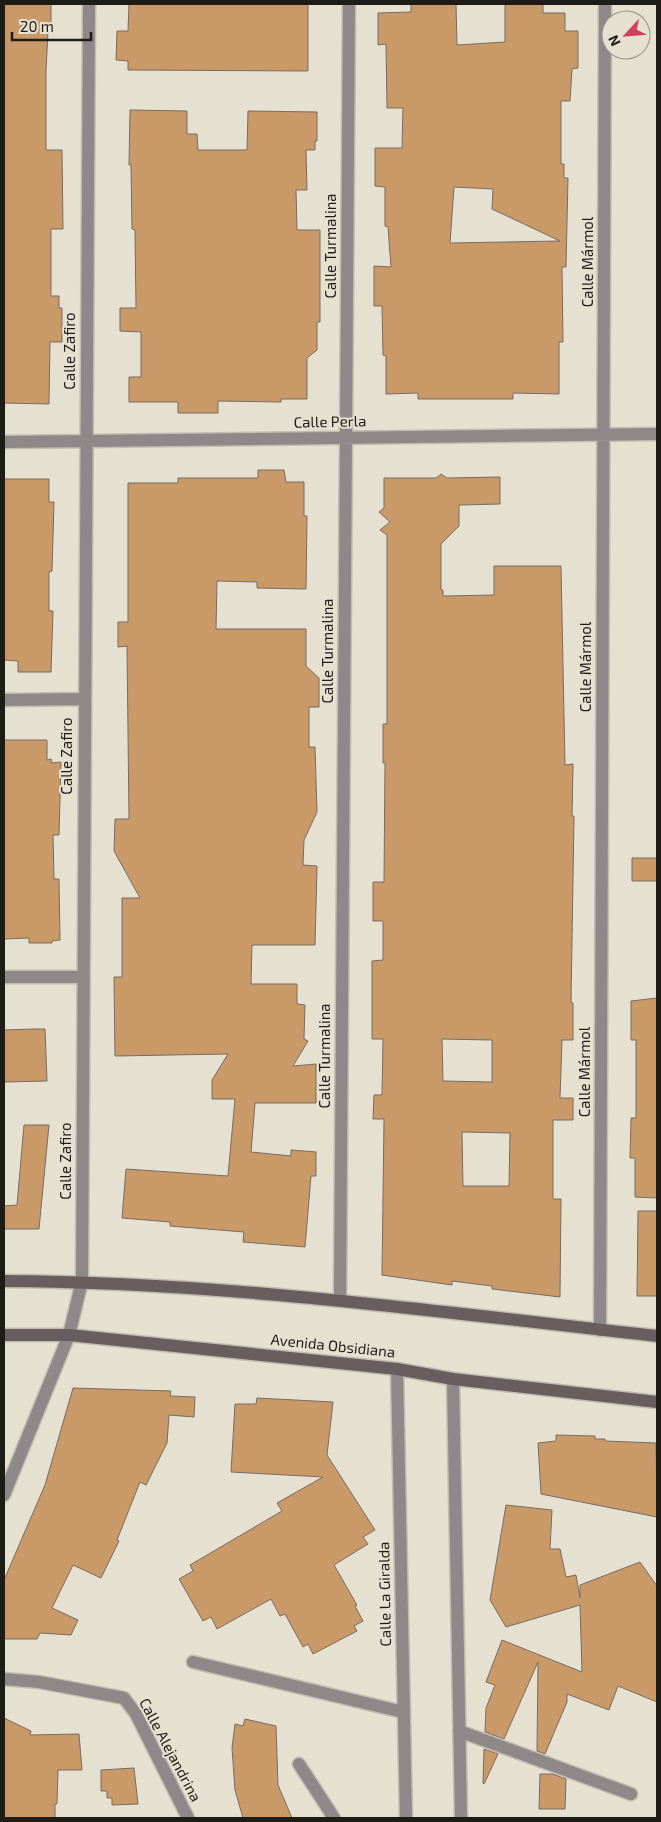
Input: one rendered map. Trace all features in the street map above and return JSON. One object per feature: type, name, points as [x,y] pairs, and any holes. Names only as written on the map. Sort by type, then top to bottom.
[{"type":"street","name":"Calle Zafiro","points":[[4,1495],[69,1335],[82,1281],[89,4]]},
{"type":"street","name":"Calle Turmalina","points":[[340,1299],[349,4]]},
{"type":"street","name":"Calle Mármol","points":[[600,1330],[605,4]]},
{"type":"street","name":"Calle Perla","points":[[4,442],[657,434]]},
{"type":"street","points":[[4,700],[84,699]]},
{"type":"street","points":[[4,977],[83,977]]},
{"type":"street","points":[[4,1281],[82,1281],[340,1299],[657,1336]]},
{"type":"street","name":"Avenida Obsidiana","points":[[4,1334],[69,1335],[397,1369],[453,1380],[657,1402]]},
{"type":"street","name":"Calle La Giralda","points":[[397,1369],[406,1818]]},
{"type":"street","points":[[453,1380],[461,1818]]},
{"type":"street","points":[[193,1662],[404,1712]]},
{"type":"street","name":"Calle Alejandrina","points":[[4,1680],[39,1682],[124,1698],[136,1714],[188,1818]]},
{"type":"street","points":[[459,1731],[631,1794]]},
{"type":"street","points":[[299,1764],[334,1818]]},
{"type":"building","points":[[4,4],[51,4],[51,31],[48,31],[46,71],[46,150],[62,150],[63,229],[51,229],[51,296],[59,296],[59,308],[62,308],[62,342],[50,342],[49,404],[4,403]]},
{"type":"building","points":[[129,4],[308,4],[308,71],[128,70],[128,61],[116,60],[117,31],[128,31]]},
{"type":"building","points":[[411,4],[456,4],[457,45],[505,42],[505,4],[543,4],[543,13],[565,13],[565,31],[578,31],[578,68],[572,69],[570,101],[561,101],[561,164],[564,164],[564,178],[568,178],[566,267],[562,267],[563,342],[559,342],[559,394],[513,393],[513,399],[418,399],[418,393],[386,394],[386,356],[383,355],[382,306],[374,306],[374,266],[391,267],[388,227],[385,226],[385,187],[375,186],[375,148],[402,148],[403,108],[387,108],[386,44],[378,45],[378,13],[411,12]],"holes":[[[454,187],[493,189],[492,209],[560,241],[450,243]]]},
{"type":"building","points":[[130,110],[187,111],[187,134],[197,134],[198,150],[247,150],[248,111],[317,112],[317,141],[315,141],[315,150],[306,150],[307,190],[296,190],[297,230],[320,230],[320,322],[317,322],[317,350],[307,358],[307,399],[281,399],[281,402],[218,401],[218,413],[178,413],[178,402],[129,402],[129,377],[141,377],[141,332],[120,331],[120,308],[136,308],[135,230],[132,229],[131,165],[129,165]]},
{"type":"building","points":[[258,470],[284,470],[286,482],[304,482],[304,516],[307,516],[306,589],[257,588],[257,582],[217,581],[216,629],[306,629],[306,666],[319,678],[319,707],[309,707],[309,747],[315,747],[317,812],[304,840],[303,865],[317,866],[315,945],[252,945],[251,984],[297,984],[297,1004],[305,1005],[304,1039],[308,1041],[293,1066],[316,1064],[316,1103],[255,1103],[251,1152],[291,1156],[291,1150],[316,1152],[316,1176],[311,1176],[305,1247],[243,1242],[244,1232],[170,1226],[170,1222],[122,1218],[126,1169],[228,1176],[235,1099],[212,1099],[212,1080],[228,1054],[115,1056],[114,977],[122,977],[122,898],[140,898],[114,851],[115,819],[129,819],[127,646],[118,647],[118,622],[128,622],[128,483],[178,483],[178,478],[258,478]]},
{"type":"building","points":[[441,474],[447,478],[500,477],[500,504],[459,505],[459,526],[441,544],[441,590],[443,590],[443,596],[494,595],[494,566],[561,566],[565,765],[573,764],[572,816],[574,816],[571,1002],[573,1003],[573,1040],[562,1040],[560,1098],[573,1098],[573,1120],[553,1120],[553,1199],[561,1199],[560,1297],[492,1289],[492,1286],[452,1281],[452,1285],[382,1275],[384,1119],[373,1119],[374,1095],[382,1095],[383,1039],[372,1039],[372,961],[383,960],[383,921],[373,921],[373,882],[384,882],[385,763],[383,763],[383,724],[387,724],[387,535],[380,530],[390,522],[379,512],[384,508],[384,478],[436,478]],"holes":[[[442,1039],[492,1040],[492,1082],[443,1081]],[[462,1132],[510,1133],[509,1186],[463,1186]]]},
{"type":"building","points":[[4,479],[49,479],[49,502],[54,502],[52,571],[49,572],[49,611],[53,611],[51,672],[18,672],[18,661],[4,660]]},
{"type":"building","points":[[4,740],[47,740],[47,760],[51,759],[52,763],[61,762],[59,835],[53,835],[54,879],[59,879],[60,940],[52,941],[52,943],[29,943],[29,938],[4,939]]},
{"type":"building","points":[[632,858],[657,858],[657,881],[632,881]]},
{"type":"building","points":[[657,998],[657,1198],[635,1197],[635,1158],[630,1158],[631,1118],[636,1118],[636,1040],[631,1040],[631,1001]]},
{"type":"building","points":[[45,1029],[47,1081],[4,1082],[4,1030]]},
{"type":"building","points":[[24,1125],[49,1125],[39,1229],[4,1229],[4,1206],[17,1205]]},
{"type":"building","points":[[638,1211],[657,1211],[657,1296],[637,1296]]},
{"type":"building","points":[[73,1388],[171,1391],[170,1396],[195,1397],[194,1417],[169,1415],[167,1443],[146,1485],[140,1482],[117,1540],[119,1541],[101,1578],[73,1565],[52,1608],[78,1620],[71,1635],[40,1633],[37,1639],[4,1639],[4,1580],[45,1485]]},
{"type":"building","points":[[257,1398],[333,1402],[327,1455],[375,1530],[363,1537],[368,1544],[334,1565],[357,1605],[355,1606],[363,1621],[354,1626],[357,1631],[313,1654],[308,1644],[303,1647],[285,1614],[280,1616],[271,1599],[217,1629],[211,1617],[203,1621],[179,1579],[193,1571],[190,1565],[282,1511],[277,1503],[323,1477],[231,1472],[235,1404],[256,1404]]},
{"type":"building","points":[[556,1435],[595,1436],[595,1439],[605,1439],[605,1441],[656,1443],[657,1517],[541,1494],[538,1443],[556,1441]]},
{"type":"building","points":[[506,1505],[552,1510],[550,1549],[560,1549],[566,1577],[576,1575],[580,1598],[580,1585],[640,1562],[657,1586],[657,1702],[618,1686],[609,1710],[567,1694],[567,1702],[545,1754],[537,1751],[538,1662],[504,1739],[485,1732],[486,1708],[495,1685],[486,1682],[502,1640],[582,1672],[580,1605],[506,1627],[490,1600]]},
{"type":"building","points":[[4,1718],[31,1731],[30,1735],[79,1734],[82,1770],[58,1770],[55,1818],[4,1818]]},
{"type":"building","points":[[245,1719],[276,1726],[278,1785],[292,1818],[243,1818],[235,1790],[232,1748],[235,1724],[243,1726]]},
{"type":"building","points":[[484,1749],[498,1754],[484,1784],[483,1783]]},
{"type":"building","points":[[134,1768],[138,1804],[112,1805],[112,1798],[107,1798],[107,1791],[101,1791],[101,1770]]},
{"type":"building","points":[[540,1774],[553,1774],[566,1779],[565,1809],[539,1809]]}]
